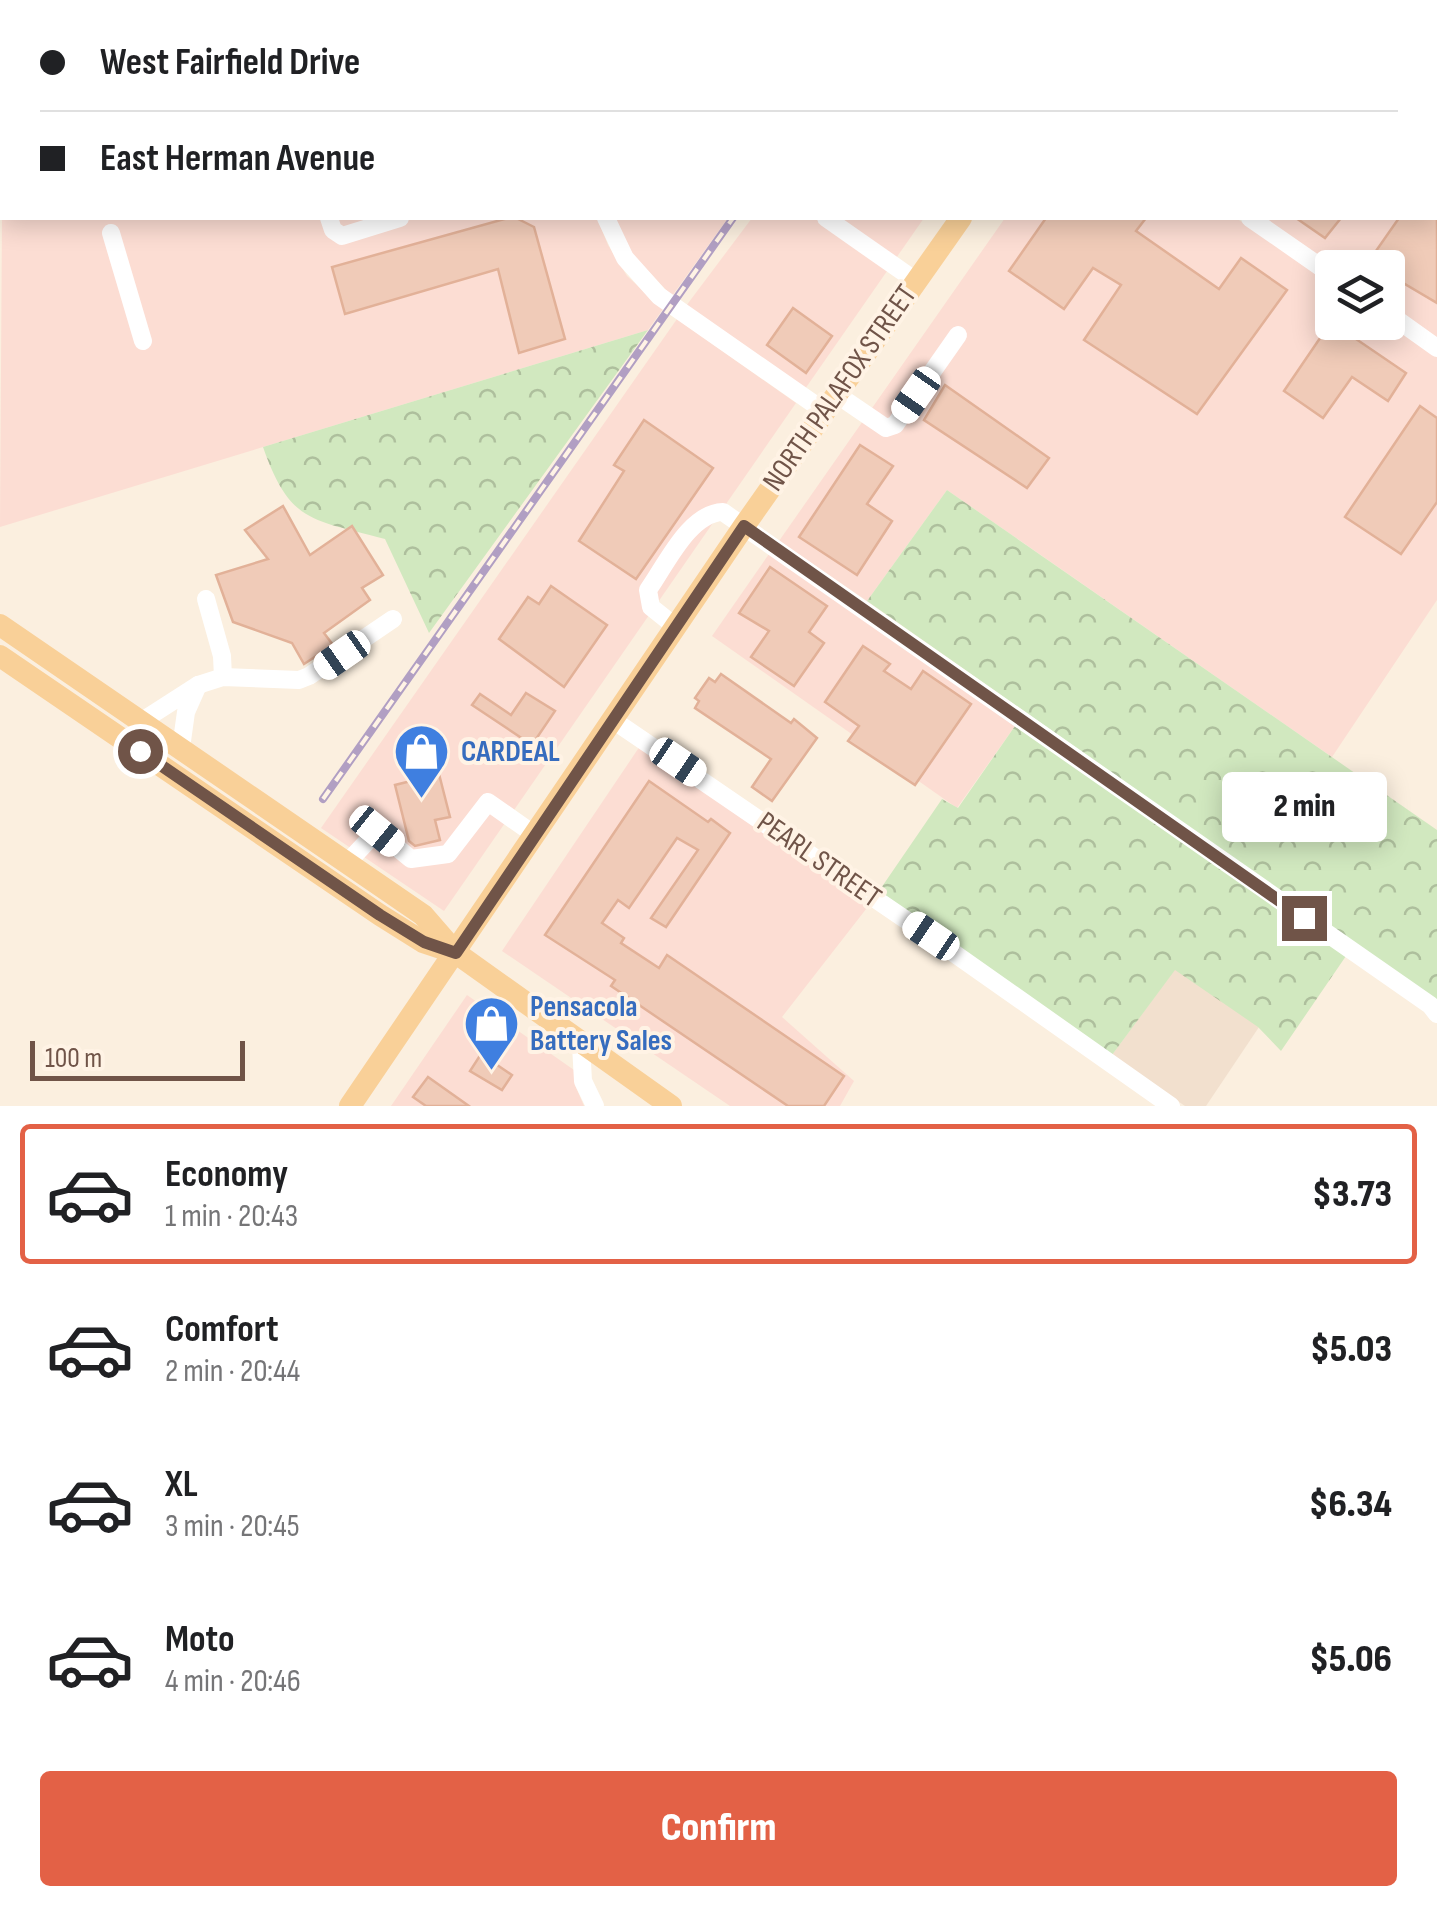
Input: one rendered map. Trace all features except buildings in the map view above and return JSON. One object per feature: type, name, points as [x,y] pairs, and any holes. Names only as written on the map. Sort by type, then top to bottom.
[{"type":"main road","name":"NORTH PALAFOX STREET","points":[[350,1106],[744,526],[959,220]]},
{"type":"main road","points":[[0,625],[423,915],[456,953],[671,1106]]},
{"type":"main road","points":[[0,656],[380,915],[424,942],[456,953]]},
{"type":"street","points":[[330,220],[333,230],[342,236],[394,220]]},
{"type":"street","points":[[607,220],[625,258],[659,296],[830,403],[886,428],[895,424],[958,335]]},
{"type":"street","points":[[829,220],[916,281]]},
{"type":"street","points":[[1253,220],[1315,263]]},
{"type":"street","points":[[111,232],[143,341]]},
{"type":"street","points":[[1405,325],[1437,348]]},
{"type":"street","points":[[676,627],[651,607],[648,590],[693,526],[709,512],[722,512],[1414,994],[1437,1014]]},
{"type":"street","points":[[206,599],[224,677]]},
{"type":"street","points":[[142,721],[198,686],[224,677],[299,680],[309,676],[393,620]]},
{"type":"street","points":[[181,748],[186,712],[198,686]]},
{"type":"street","name":"PEARL STREET","points":[[613,720],[931,936],[1171,1106]]},
{"type":"street","points":[[347,863],[377,831],[411,859],[448,854],[488,802],[535,835]]},
{"type":"street","points":[[582,1045],[583,1081],[595,1106]]},
{"type":"shaded area","points":[[2,220],[598,220],[627,276],[663,309],[648,330],[0,527]]},
{"type":"shaded area","points":[[616,220],[727,220],[672,296],[632,254]]},
{"type":"shaded area","points":[[750,220],[923,220],[805,389],[686,306]]},
{"type":"shaded area","points":[[1004,220],[1239,220],[1315,273],[1315,340],[1405,340],[1405,335],[1437,357],[1437,600],[1332,757],[947,490],[867,601],[779,541]]},
{"type":"shaded area","points":[[1267,220],[1437,220],[1437,338],[1405,315],[1405,250],[1315,253]]},
{"type":"shaded area","points":[[677,319],[796,403],[444,911],[321,828]]},
{"type":"shaded area","points":[[769,554],[1015,726],[957,808],[712,636]]},
{"type":"shaded area","points":[[640,746],[870,904],[782,1017],[854,1081],[840,1106],[730,1106],[502,951]]},
{"type":"shaded area","points":[[1175,969],[1259,1027],[1206,1106],[1185,1106],[1112,1055]]},
{"type":"shaded area","points":[[467,995],[574,1070],[575,1085],[584,1106],[391,1106]]},
{"type":"green space","points":[[648,330],[429,633],[385,539],[321,521],[294,505],[283,491],[263,447]]},
{"type":"green space","points":[[947,490],[1437,830],[1437,1001],[867,601]]},
{"type":"green space","points":[[1015,726],[1346,956],[1281,1051],[1258,1027],[1175,970],[1112,1055],[879,891],[942,799],[958,808]]},
{"type":"railway","points":[[323,799],[732,220]]},
{"type":"place","name":"CARDEAL","points":[[422,801]]},
{"type":"place","name":"Pensacola Battery Sales","points":[[491,1073]]},
{"type":"route","points":[[140,751],[380,915],[424,942],[456,953],[744,526],[1304,918]]}]
